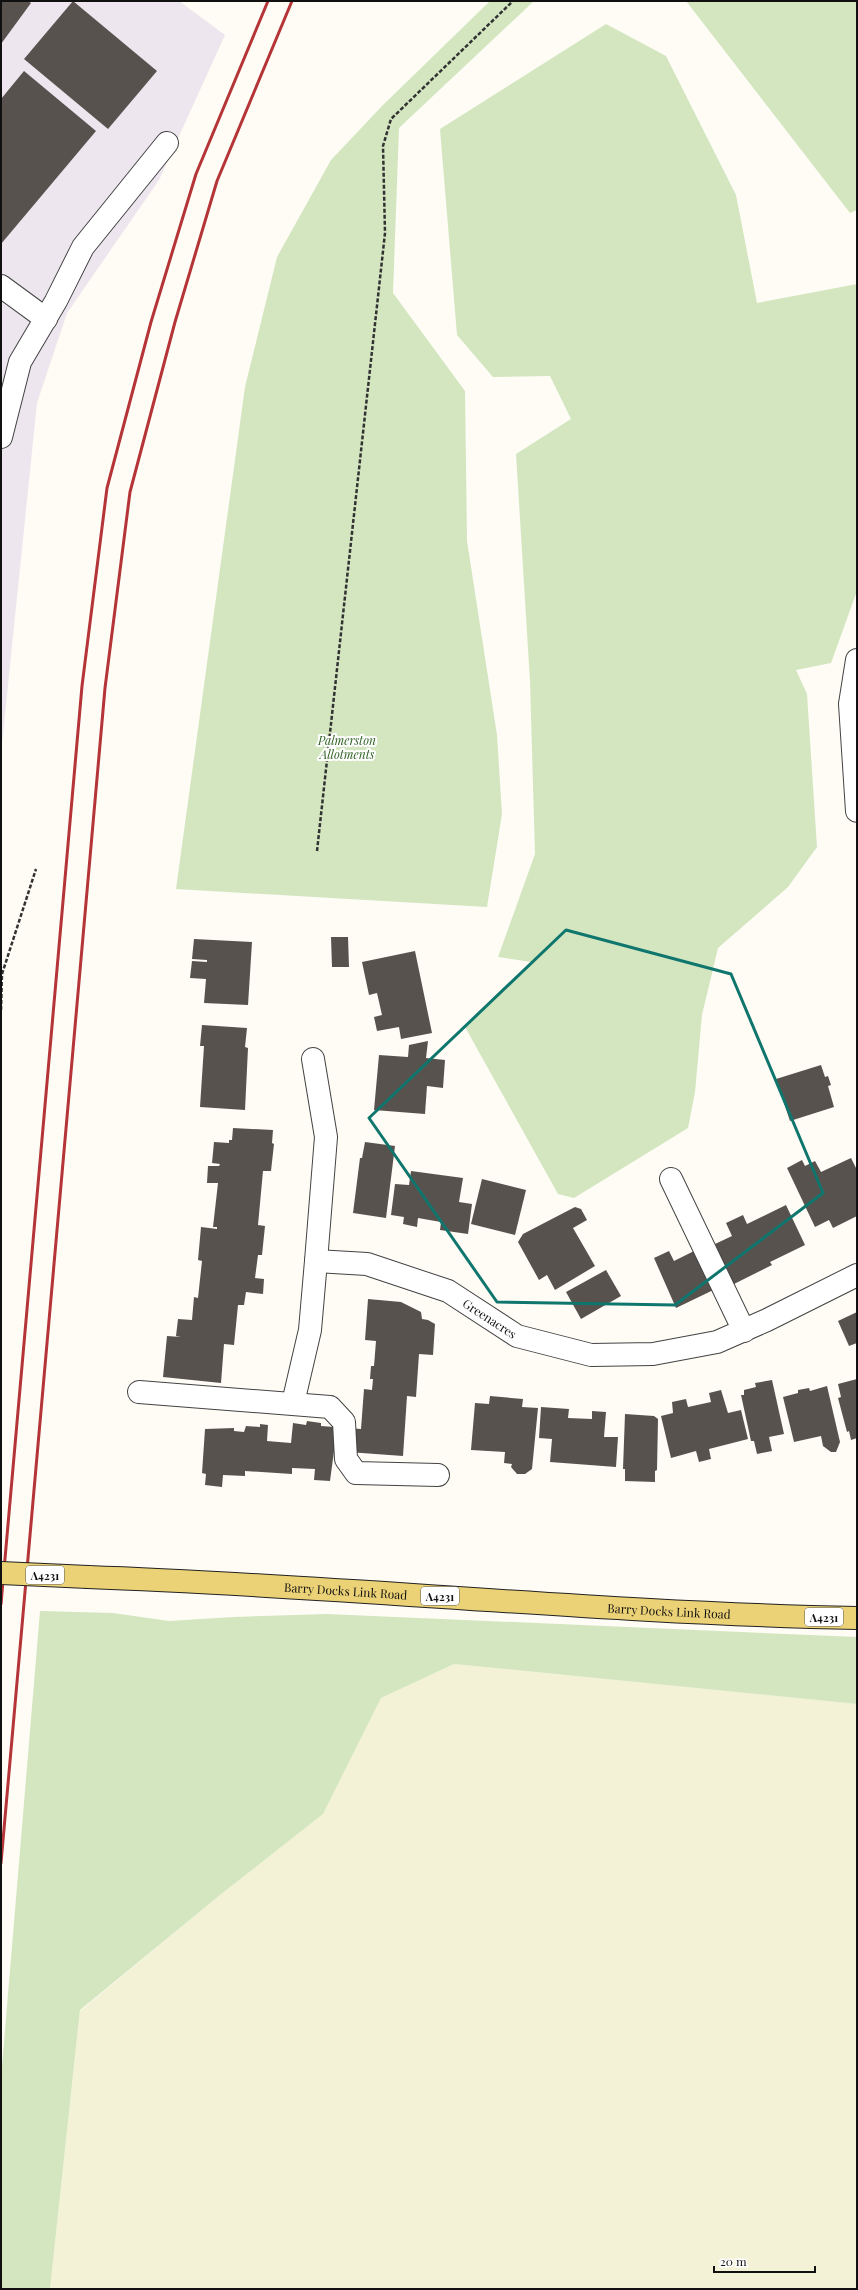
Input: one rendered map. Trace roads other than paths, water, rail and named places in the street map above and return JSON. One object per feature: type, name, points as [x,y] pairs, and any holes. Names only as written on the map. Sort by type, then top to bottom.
[{"type":"main road","name":"Barry Docks Link Road","points":[[1,1573],[476,1598],[635,1610],[857,1618]]},
{"type":"street","points":[[1,437],[20,362],[46,319],[83,247],[167,143]]},
{"type":"street","points":[[1,286],[46,319]]},
{"type":"street","points":[[857,660],[850,704],[857,811]]},
{"type":"street","points":[[293,1403],[310,1330],[326,1137],[313,1059]]},
{"type":"street","points":[[671,1179],[744,1331]]},
{"type":"street","name":"Greenacres","points":[[316,1261],[367,1264],[448,1291],[518,1336],[591,1355],[653,1354],[717,1342],[744,1331],[857,1275]]},
{"type":"street","points":[[139,1392],[330,1407],[344,1422],[346,1459],[356,1473],[438,1475]]},
{"type":"railway","points":[[1,1604],[82,686],[107,488],[151,322],[196,174],[268,1]]},
{"type":"railway","points":[[1,1863],[105,688],[130,492],[175,322],[217,181],[292,1]]},
{"type":"park label","name":"Palmerston Allotments","points":[[347,747]]}]
